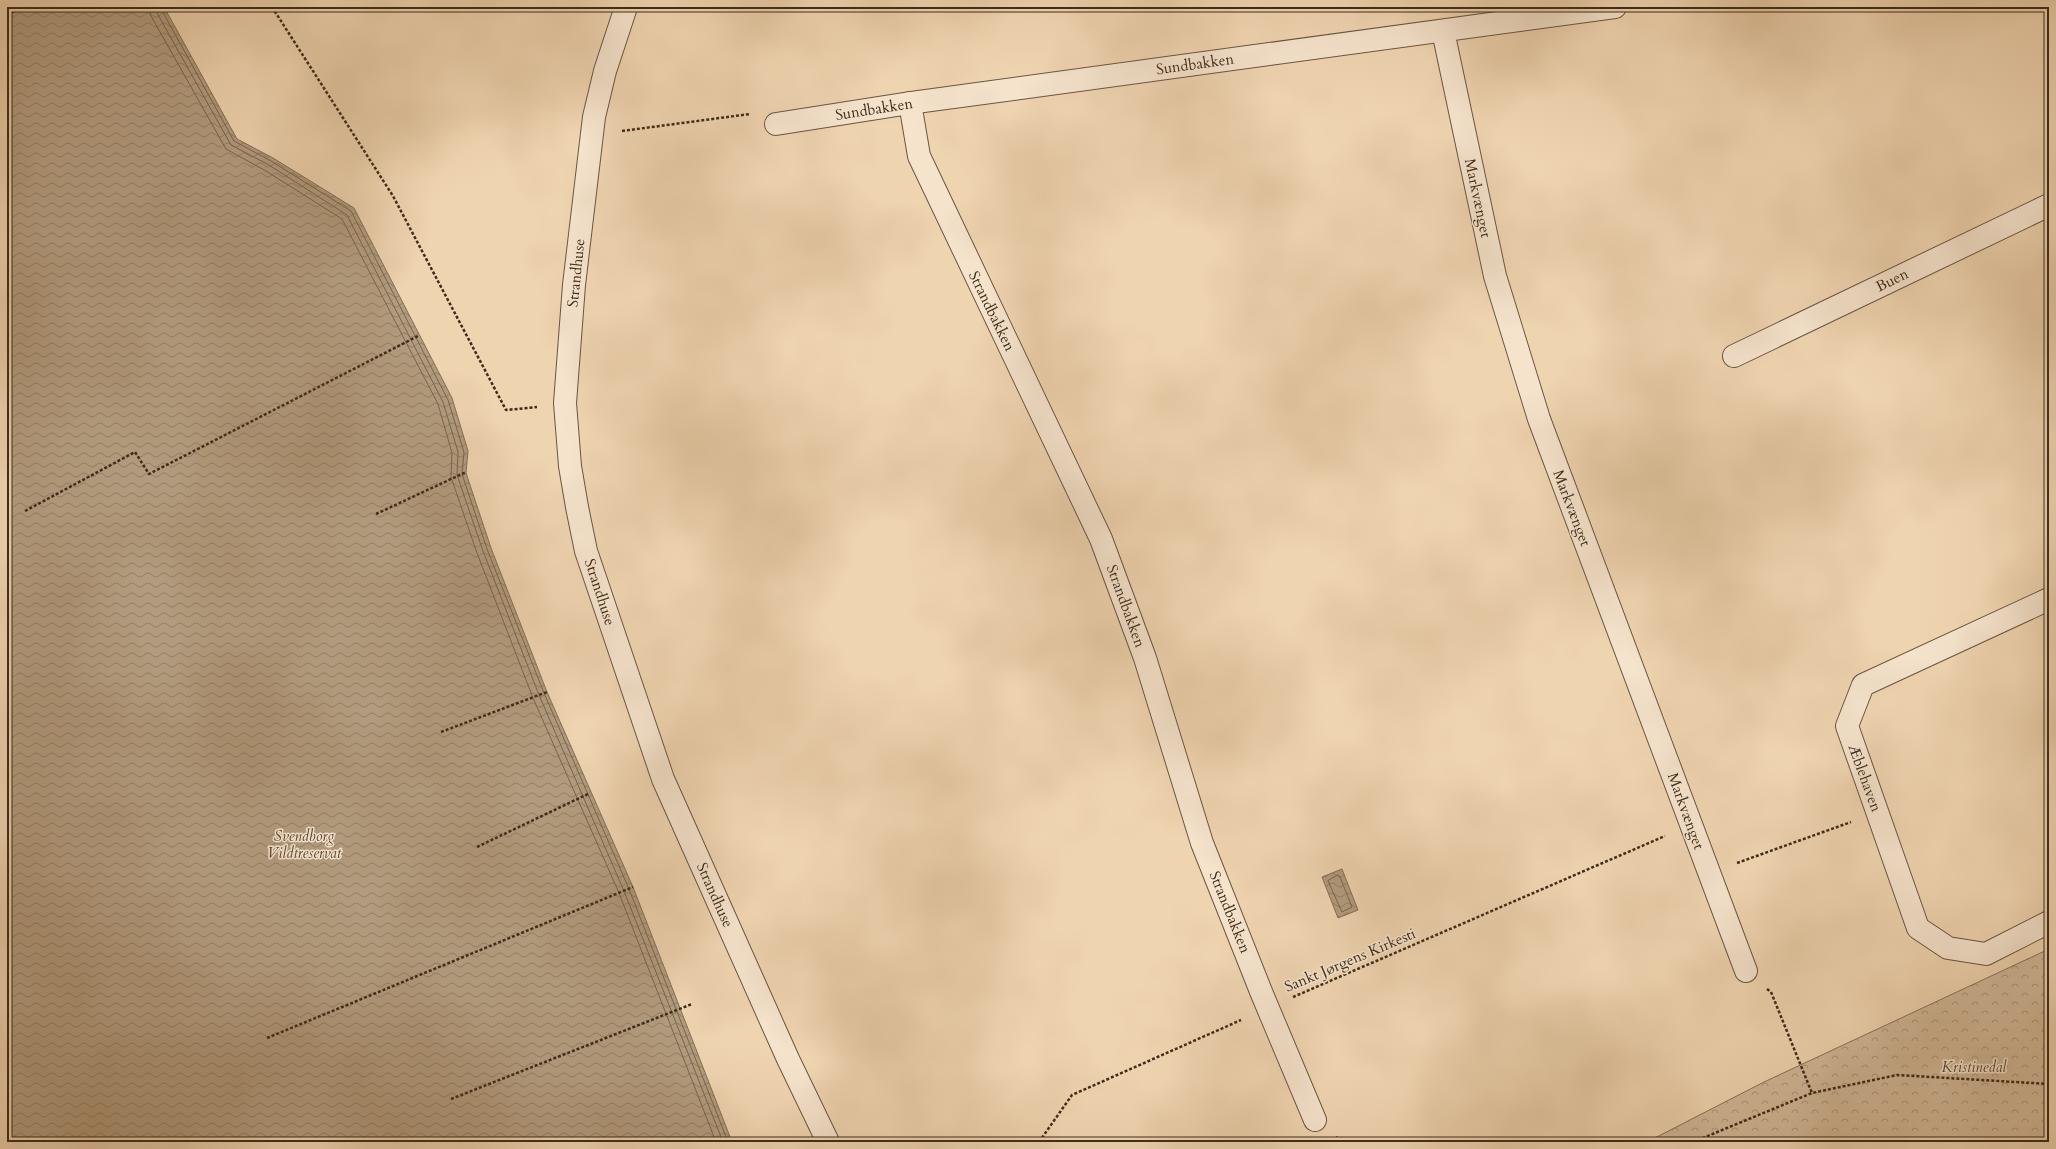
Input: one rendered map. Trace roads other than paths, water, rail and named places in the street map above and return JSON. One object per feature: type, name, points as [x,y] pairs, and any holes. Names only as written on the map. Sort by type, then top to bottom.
[{"type":"street","name":"Strandhuse","points":[[626,7],[605,71],[592,136],[574,285],[565,403],[570,466],[586,551],[663,779],[788,1059],[828,1142]]},
{"type":"street","name":"Sundbakken","points":[[776,124],[910,103],[1615,7]]},
{"type":"street","name":"Markvænget","points":[[1443,31],[1495,276],[1534,404],[1746,971]]},
{"type":"street","name":"Strandbakken","points":[[910,103],[918,156],[1101,539],[1145,658],[1202,843],[1268,1008],[1316,1120]]},
{"type":"street","name":"Buen","points":[[1734,356],[2049,205]]},
{"type":"street","name":"Æblehaven","points":[[2049,599],[1863,686],[1847,726],[1918,928],[1948,948],[1986,954],[2049,922]]},
{"type":"water","name":"Svendborg Vildtreservat","points":[[7,7],[164,7],[237,139],[273,158],[354,208],[452,398],[468,451],[466,473],[491,548],[547,692],[633,887],[732,1142],[7,1142]]},
{"type":"water","points":[[1342,869],[1358,910],[1338,918],[1322,877]]},
{"type":"park label","name":"Kristinedal","points":[[1974,1067]]}]
